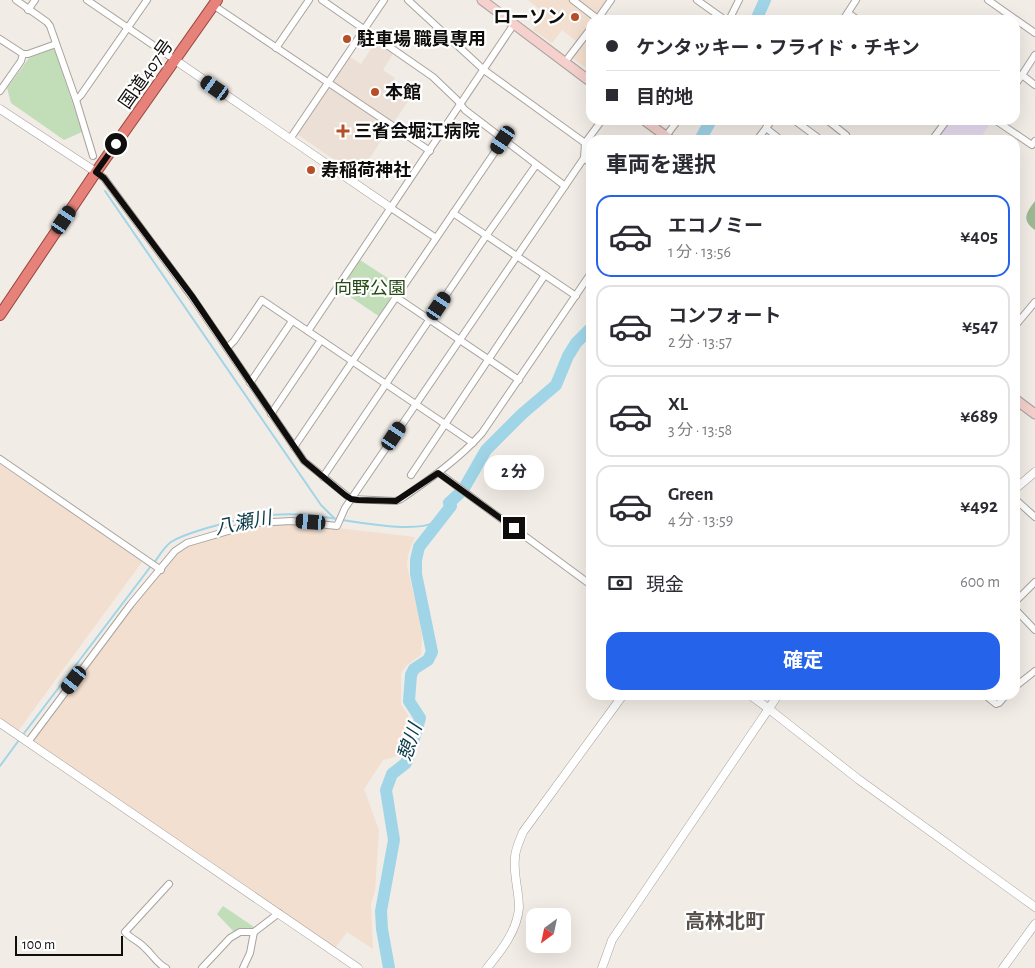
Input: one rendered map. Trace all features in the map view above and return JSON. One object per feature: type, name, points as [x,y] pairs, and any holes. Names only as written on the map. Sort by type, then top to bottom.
[{"type":"highway","name":"国道407号","points":[[0,315],[96,172],[215,3]]},
{"type":"main road","points":[[482,0],[586,78]]},
{"type":"main road","points":[[651,125],[664,135]]},
{"type":"main road","points":[[1020,403],[1035,414]]},
{"type":"street","points":[[16,0],[50,26],[93,156]]},
{"type":"street","points":[[28,10],[35,0]]},
{"type":"street","points":[[87,0],[436,238]]},
{"type":"street","points":[[76,100],[147,0]]},
{"type":"street","points":[[276,48],[308,0]]},
{"type":"street","points":[[322,0],[433,77],[465,110],[565,186]]},
{"type":"street","points":[[290,139],[384,0]]},
{"type":"street","points":[[408,0],[484,70],[584,143]]},
{"type":"street","points":[[573,0],[592,15]]},
{"type":"street","points":[[602,15],[612,0]]},
{"type":"street","points":[[697,0],[718,15]]},
{"type":"street","points":[[732,15],[740,0]]},
{"type":"street","points":[[851,15],[848,13],[856,0]]},
{"type":"street","points":[[988,0],[1009,15]]},
{"type":"street","points":[[215,3],[276,48],[430,151]]},
{"type":"street","points":[[1020,22],[1035,33]]},
{"type":"street","points":[[308,331],[514,24]]},
{"type":"street","points":[[565,62],[586,35]]},
{"type":"street","points":[[0,39],[23,54],[56,44]]},
{"type":"street","points":[[0,91],[21,61],[23,54]]},
{"type":"street","points":[[1020,78],[1035,55]]},
{"type":"street","points":[[1022,75],[1035,85]]},
{"type":"street","points":[[0,109],[104,178],[192,296],[304,461],[351,499],[396,501],[438,473],[473,443],[519,380],[586,281]]},
{"type":"street","points":[[590,135],[598,125]]},
{"type":"street","points":[[761,135],[768,125]]},
{"type":"street","points":[[801,125],[814,135]]},
{"type":"street","points":[[833,125],[846,135]]},
{"type":"street","points":[[1003,125],[1018,135]]},
{"type":"street","points":[[766,128],[775,135]]},
{"type":"street","points":[[1020,137],[1032,145],[1035,141]]},
{"type":"street","points":[[294,448],[503,140]]},
{"type":"street","points":[[26,741],[175,551],[187,543],[255,523],[291,521],[337,526],[343,510],[584,158],[584,143],[586,140]]},
{"type":"street","points":[[323,477],[536,165]]},
{"type":"street","points":[[453,214],[576,296]]},
{"type":"street","points":[[412,474],[546,275]]},
{"type":"street","points":[[396,297],[519,380]]},
{"type":"street","points":[[227,348],[234,341],[262,300],[473,443]]},
{"type":"street","points":[[1020,320],[1035,302]]},
{"type":"street","points":[[250,383],[292,321]]},
{"type":"street","points":[[271,414],[321,340]]},
{"type":"street","points":[[0,459],[159,569]]},
{"type":"street","points":[[1020,485],[1035,472]]},
{"type":"street","points":[[438,473],[586,581]]},
{"type":"street","points":[[1020,503],[1035,517]]},
{"type":"street","points":[[1020,597],[1035,582]]},
{"type":"street","points":[[1020,614],[1035,630]]},
{"type":"street","points":[[1020,683],[1035,671]]},
{"type":"street","points":[[487,968],[507,942],[519,910],[515,858],[518,843],[523,832],[619,700]]},
{"type":"street","points":[[757,700],[858,779],[1035,907]]},
{"type":"street","points":[[602,968],[612,940],[775,700]]},
{"type":"street","points":[[991,700],[996,704],[1002,700]]},
{"type":"street","points":[[0,723],[358,968]]},
{"type":"street","points":[[166,968],[157,963],[144,946],[129,937],[125,932],[170,884]]},
{"type":"street","points":[[202,968],[230,938],[240,932],[254,932],[279,913]]},
{"type":"street","points":[[1003,968],[1035,924]]},
{"type":"street","points":[[243,968],[250,953],[254,932]]},
{"type":"shaded area","points":[[528,0],[570,0],[589,15],[586,15],[586,28],[577,42],[562,30],[552,43],[533,30],[544,13]]},
{"type":"shaded area","points":[[578,0],[607,0],[597,15]]},
{"type":"shaded area","points":[[586,39],[586,68],[572,58]]},
{"type":"shaded area","name":"三省会堀江病院","points":[[377,40],[394,52],[383,70],[395,78],[391,85],[410,98],[394,122],[331,81],[348,56],[361,64]]},
{"type":"shaded area","name":"三省会堀江病院","points":[[328,87],[390,127],[358,176],[297,134]]},
{"type":"shaded area","points":[[947,125],[989,125],[982,135],[940,135]]},
{"type":"shaded area","points":[[0,464],[142,562],[18,731],[0,719]]},
{"type":"shaded area","points":[[278,523],[303,524],[415,537],[408,555],[407,566],[422,637],[421,655],[407,665],[401,673],[401,704],[408,715],[409,728],[397,756],[383,760],[364,789],[379,830],[375,891],[371,904],[373,949],[347,932],[335,948],[31,741],[133,605],[171,558],[188,545],[242,527]]},
{"type":"green space","points":[[53,49],[55,50],[82,132],[64,140],[11,103],[7,88],[29,58]]},
{"type":"green space","points":[[1035,201],[1035,230],[1026,220],[1026,216]]},
{"type":"green space","name":"向野公園","points":[[360,260],[400,286],[380,317],[340,290]]},
{"type":"green space","points":[[223,906],[257,929],[236,934],[217,914]]},
{"type":"waterway","name":"八瀬川","points":[[758,15],[765,0]]},
{"type":"waterway","name":"八瀬川","points":[[703,135],[708,125]]},
{"type":"waterway","points":[[105,191],[321,505],[334,518]]},
{"type":"waterway","name":"憩川","points":[[389,968],[382,929],[381,911],[394,840],[386,790],[392,774],[406,763],[420,718],[409,701],[411,675],[414,669],[428,660],[432,652],[416,574],[416,560],[419,547],[451,506],[449,503],[463,490],[486,450],[522,414],[556,385],[568,356],[576,343],[586,333]]},
{"type":"waterway","name":"八瀬川","points":[[342,520],[376,525],[416,527],[435,522],[449,503]]},
{"type":"waterway","name":"八瀬川","points":[[154,563],[171,542],[189,534],[240,519],[287,514],[337,519]]},
{"type":"waterway","name":"八瀬川","points":[[22,736],[151,566]]},
{"type":"waterway","name":"八瀬川","points":[[0,766],[19,740]]},
{"type":"place","name":"ローソン","points":[[575,17]]},
{"type":"place","name":"駐車場 職員専用","points":[[347,39]]},
{"type":"place","name":"本館","points":[[375,92]]},
{"type":"place","name":"三省会堀江病院","points":[[343,131]]},
{"type":"place","name":"寿稲荷神社","points":[[311,170]]},
{"type":"district","name":"高林北町","points":[[725,921]]},
{"type":"route","points":[[116,144],[96,172],[104,178],[192,296],[304,461],[345,495],[351,499],[358,500],[396,501],[438,473],[514,528]]}]
